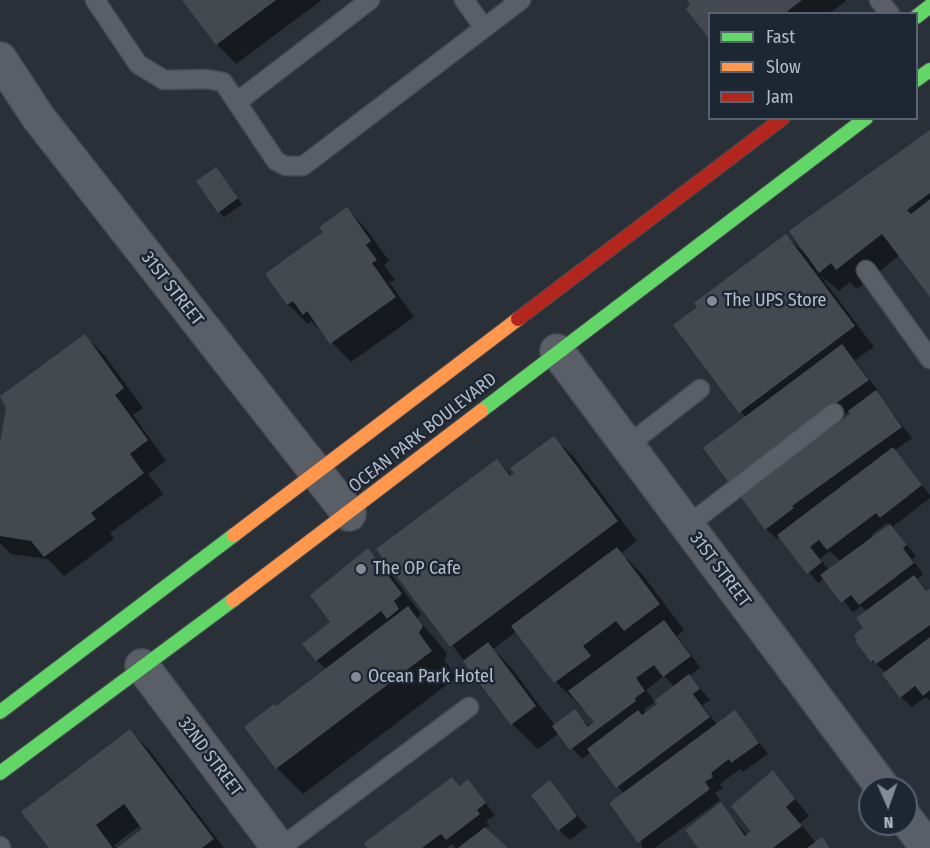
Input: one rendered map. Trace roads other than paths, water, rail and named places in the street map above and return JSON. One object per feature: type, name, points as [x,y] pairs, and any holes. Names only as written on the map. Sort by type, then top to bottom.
[{"type":"street","points":[[918,15],[930,6]]},
{"type":"street","name":"31ST STREET","points":[[0,59],[38,117],[349,514]]},
{"type":"street","name":"OCEAN PARK BOULEVARD","points":[[0,712],[780,120]]},
{"type":"street","name":"OCEAN PARK BOULEVARD","points":[[0,773],[349,514],[557,351],[863,120]]},
{"type":"street","name":"31ST STREET","points":[[557,351],[874,776]]},
{"type":"street","name":"32ND STREET","points":[[142,666],[280,848]]},
{"type":"street","points":[[918,835],[928,848]]},
{"type":"lane","points":[[95,0],[138,64],[164,80],[206,79],[223,82],[276,161],[286,166],[303,166],[521,0]]},
{"type":"lane","points":[[237,102],[370,0]]},
{"type":"lane","points":[[464,0],[484,28]]},
{"type":"lane","points":[[879,0],[888,12]]},
{"type":"lane","points":[[866,270],[930,359]]},
{"type":"lane","points":[[627,446],[700,389]]},
{"type":"lane","points":[[687,526],[834,413]]},
{"type":"lane","points":[[280,848],[470,707]]},
{"type":"place","name":"The UPS Store","points":[[712,301]]},
{"type":"place","name":"The OP Cafe","points":[[361,569]]},
{"type":"place","name":"Ocean Park Hotel","points":[[356,677]]}]
